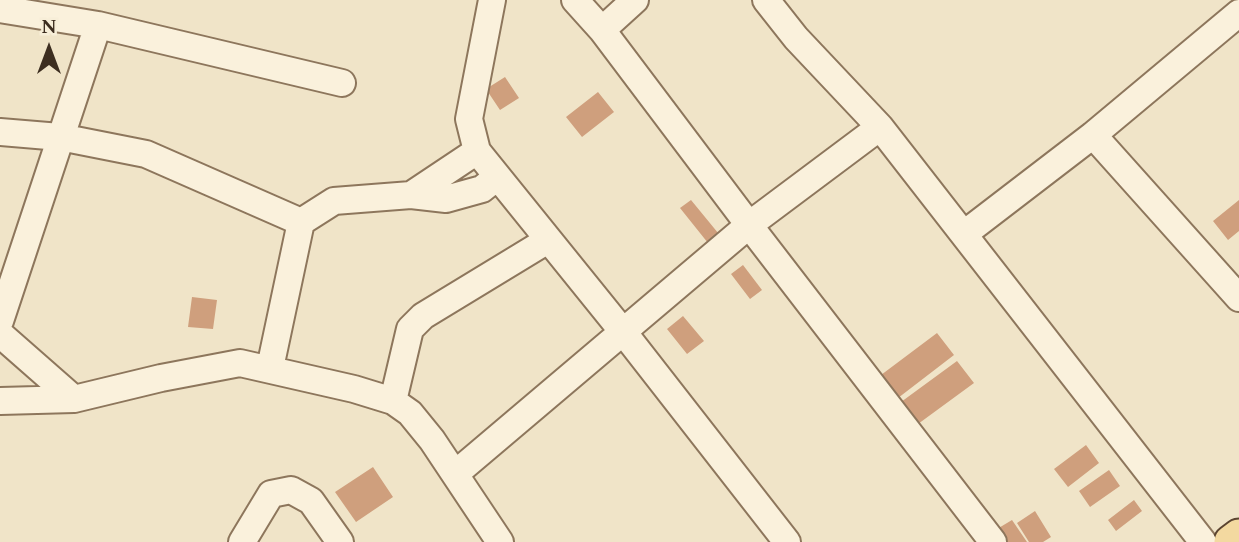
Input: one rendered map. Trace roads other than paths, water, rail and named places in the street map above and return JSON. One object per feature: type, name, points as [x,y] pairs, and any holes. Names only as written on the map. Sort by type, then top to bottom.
[{"type":"main road","points":[[1231,542],[1239,537]]},
{"type":"street","points":[[492,0],[469,119],[477,151],[624,333],[787,542]]},
{"type":"street","points":[[575,0],[603,30],[993,542]]},
{"type":"street","points":[[603,30],[635,0]]},
{"type":"street","points":[[766,0],[796,38],[880,127],[1203,542]]},
{"type":"street","points":[[0,9],[55,8],[98,24],[342,82]]},
{"type":"street","points":[[0,321],[98,24]]},
{"type":"street","points":[[964,234],[1234,27]]},
{"type":"street","points":[[455,474],[749,225],[880,127]]},
{"type":"street","points":[[0,132],[60,137],[146,154],[301,222]]},
{"type":"street","points":[[1093,135],[1239,298]]},
{"type":"street","points":[[411,195],[477,151]]},
{"type":"street","points":[[270,368],[301,222],[334,201],[411,195],[446,199],[482,189],[497,177]]},
{"type":"street","points":[[393,401],[410,329],[423,316],[548,240]]},
{"type":"street","points":[[0,334],[74,399]]},
{"type":"street","points":[[0,401],[74,399],[240,362],[393,401],[410,413],[500,542]]},
{"type":"street","points":[[242,542],[271,494],[291,490],[310,501],[341,542]]}]
